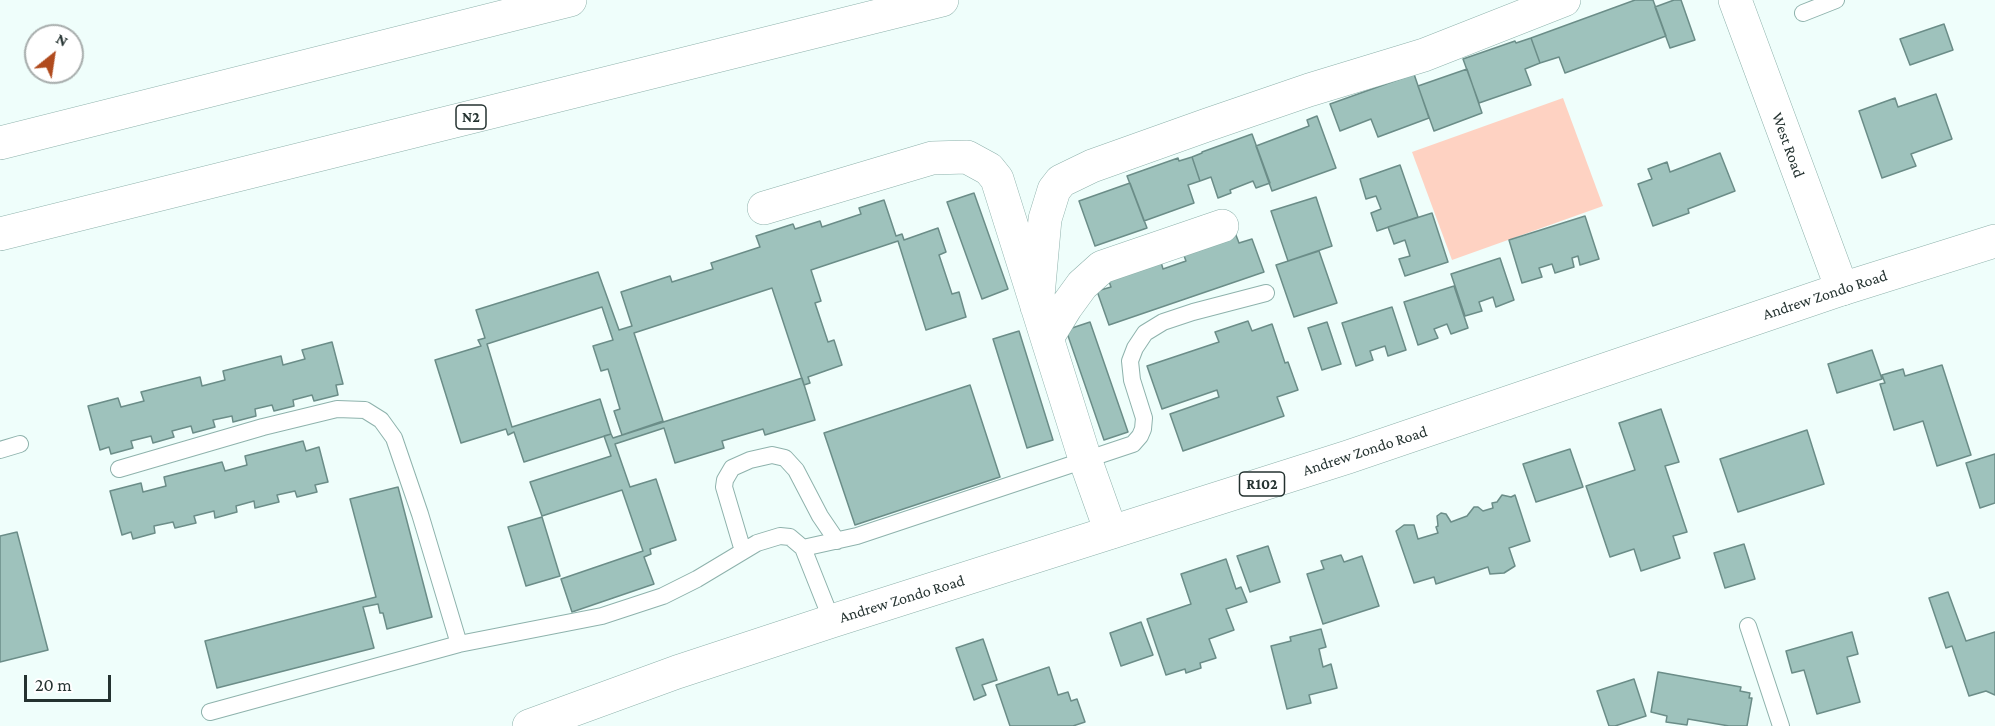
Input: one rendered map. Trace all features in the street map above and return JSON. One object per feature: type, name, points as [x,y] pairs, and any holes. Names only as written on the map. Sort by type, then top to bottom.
[{"type":"main road","points":[[0,143],[570,0]]},
{"type":"main road","name":"N2","points":[[0,234],[942,0]]},
{"type":"main road","points":[[1037,307],[1045,219],[1054,190],[1061,182],[1092,166],[1309,90],[1424,55],[1564,0]]},
{"type":"main road","name":"West Road","points":[[1735,0],[1842,289]]},
{"type":"main road","points":[[764,208],[932,158],[967,157],[989,169],[997,179],[1085,459],[1111,532]]},
{"type":"main road","points":[[1047,338],[1082,285],[1102,267],[1222,225]]},
{"type":"main road","name":"Andrew Zondo Road","points":[[529,726],[678,672],[832,621],[1348,457],[1842,289],[1995,241]]},
{"type":"lane","points":[[1803,13],[1836,0]]},
{"type":"lane","points":[[802,548],[837,541],[923,514],[1133,444],[1140,436],[1144,418],[1132,380],[1130,361],[1145,333],[1163,322],[1193,312],[1266,293]]},
{"type":"lane","points":[[119,469],[263,427],[337,410],[365,410],[381,420],[394,438],[459,644]]},
{"type":"lane","points":[[0,450],[20,444]]},
{"type":"lane","points":[[743,551],[724,487],[725,480],[732,468],[750,460],[772,455],[785,458],[796,470],[820,516],[837,541]]},
{"type":"lane","points":[[210,712],[459,644],[602,616],[663,596],[697,579],[757,543],[780,536],[790,537],[802,548],[832,621]]},
{"type":"lane","points":[[1748,626],[1781,726]]},
{"type":"shaded area","points":[[1563,98],[1603,206],[1452,260],[1412,152]]},
{"type":"building","points":[[1635,0],[1653,0],[1666,36],[1565,73],[1559,57],[1540,63],[1531,38]]},
{"type":"building","points":[[1674,0],[1681,0],[1695,40],[1670,48],[1655,7]]},
{"type":"building","points":[[1944,24],[1953,50],[1910,65],[1900,39]]},
{"type":"building","points":[[1531,38],[1540,63],[1525,69],[1531,85],[1479,103],[1463,59],[1515,41],[1516,43]]},
{"type":"building","points":[[1467,69],[1482,113],[1434,131],[1418,86]]},
{"type":"building","points":[[1414,74],[1429,118],[1378,137],[1371,119],[1340,131],[1330,104]]},
{"type":"building","points":[[1936,94],[1952,139],[1911,154],[1916,166],[1882,178],[1859,111],[1895,98],[1898,107]]},
{"type":"building","points":[[1317,116],[1336,168],[1272,191],[1256,146],[1309,126],[1307,120]]},
{"type":"building","points":[[1252,134],[1270,183],[1256,188],[1253,181],[1230,190],[1231,193],[1218,198],[1211,177],[1200,181],[1192,157]]},
{"type":"building","points":[[1720,153],[1735,191],[1688,209],[1689,213],[1653,226],[1638,184],[1652,179],[1648,169],[1667,162],[1670,172]]},
{"type":"building","points":[[1192,157],[1200,181],[1188,185],[1194,203],[1144,221],[1127,176],[1178,158],[1179,161]]},
{"type":"building","points":[[1400,165],[1418,217],[1377,231],[1371,213],[1381,209],[1376,196],[1366,199],[1360,179]]},
{"type":"building","points":[[1130,183],[1147,228],[1095,246],[1079,201]]},
{"type":"building","points":[[974,193],[1008,289],[982,299],[947,202]]},
{"type":"building","points":[[1316,197],[1332,246],[1288,261],[1271,211]]},
{"type":"building","points":[[884,200],[896,236],[902,234],[904,240],[938,228],[946,252],[939,255],[952,294],[959,292],[966,317],[926,330],[898,241],[811,270],[821,301],[815,303],[828,342],[834,340],[842,365],[808,377],[810,383],[804,385],[772,288],[634,333],[663,421],[622,435],[614,411],[620,409],[608,369],[601,371],[593,346],[613,340],[602,307],[487,344],[512,427],[600,399],[611,434],[524,462],[514,432],[508,435],[506,429],[461,443],[435,360],[481,346],[478,340],[485,338],[476,310],[598,272],[619,330],[632,326],[621,292],[670,276],[672,282],[713,269],[711,263],[760,247],[756,236],[793,224],[795,229],[820,221],[822,227],[861,214],[859,208]]},
{"type":"building","points":[[1432,213],[1448,262],[1405,276],[1399,259],[1410,256],[1405,240],[1394,244],[1388,227]]},
{"type":"building","points":[[1585,216],[1599,259],[1580,265],[1578,256],[1572,258],[1574,267],[1555,273],[1552,264],[1539,268],[1542,277],[1522,283],[1509,240]]},
{"type":"building","points":[[1234,230],[1239,243],[1252,239],[1264,272],[1109,325],[1097,291],[1111,287],[1106,273],[1159,255],[1163,269],[1186,261],[1181,248]]},
{"type":"building","points":[[1319,251],[1337,303],[1294,317],[1276,265]]},
{"type":"building","points":[[1500,258],[1514,300],[1496,307],[1493,297],[1479,302],[1482,311],[1465,316],[1451,274]]},
{"type":"building","points":[[1454,286],[1468,328],[1451,334],[1447,324],[1434,329],[1438,338],[1418,345],[1404,302]]},
{"type":"building","points":[[1392,307],[1406,350],[1388,356],[1385,346],[1370,351],[1373,360],[1356,366],[1342,323]]},
{"type":"building","points":[[1248,321],[1252,331],[1272,324],[1285,363],[1288,362],[1298,390],[1277,397],[1284,416],[1183,451],[1170,414],[1219,397],[1217,390],[1162,409],[1147,366],[1219,342],[1215,332]]},
{"type":"building","points":[[1090,322],[1128,432],[1104,440],[1066,330]]},
{"type":"building","points":[[1327,322],[1341,364],[1322,370],[1308,328]]},
{"type":"building","points":[[1019,331],[1053,440],[1027,448],[993,339]]},
{"type":"building","points":[[332,342],[343,384],[336,385],[338,395],[314,401],[312,395],[293,400],[294,406],[274,411],[272,405],[255,409],[256,416],[233,422],[232,416],[213,420],[215,427],[193,433],[191,426],[172,431],[174,437],[153,443],[151,436],[131,441],[133,448],[111,454],[109,447],[100,450],[88,406],[118,398],[121,407],[144,401],[141,392],[200,377],[202,386],[225,380],[223,371],[281,356],[283,365],[305,359],[302,350]]},
{"type":"building","points":[[1872,350],[1882,379],[1837,393],[1828,364]]},
{"type":"building","points":[[1942,365],[1971,455],[1937,466],[1923,421],[1894,430],[1880,384],[1885,383],[1882,375],[1903,369],[1905,376]]},
{"type":"building","points":[[802,378],[815,420],[765,435],[763,429],[722,441],[724,448],[675,463],[664,428],[615,444],[630,487],[656,479],[676,540],[650,549],[651,554],[644,557],[654,584],[572,612],[561,579],[643,551],[622,490],[542,516],[530,482],[611,456],[604,436],[611,434],[613,438]]},
{"type":"building","points":[[970,385],[1000,477],[855,525],[824,433]]},
{"type":"building","points":[[1661,409],[1679,462],[1665,466],[1687,532],[1673,536],[1680,558],[1641,571],[1634,549],[1610,557],[1586,486],[1635,470],[1619,423]]},
{"type":"building","points":[[1807,430],[1824,484],[1738,512],[1720,459]]},
{"type":"building","points":[[303,441],[306,451],[319,447],[328,482],[315,485],[317,492],[297,497],[295,491],[277,495],[279,502],[255,508],[254,501],[236,506],[237,512],[215,518],[214,511],[194,516],[196,523],[175,528],[173,522],[154,526],[155,533],[133,539],[131,532],[122,535],[110,491],[141,483],[143,492],[166,486],[164,477],[222,462],[225,471],[247,465],[245,456]]},
{"type":"building","points":[[1570,449],[1583,487],[1536,502],[1523,464]]},
{"type":"building","points":[[1995,454],[1995,503],[1980,508],[1966,463]]},
{"type":"building","points":[[398,487],[432,617],[387,629],[378,604],[363,607],[374,648],[217,688],[205,641],[376,597],[350,499]]},
{"type":"building","points":[[1502,495],[1511,497],[1515,495],[1530,541],[1509,548],[1515,566],[1504,573],[1490,574],[1488,567],[1436,584],[1434,577],[1414,583],[1396,531],[1404,525],[1414,525],[1418,539],[1438,533],[1437,516],[1441,513],[1446,514],[1451,522],[1467,516],[1474,507],[1483,511],[1493,508],[1492,503],[1497,502]]},
{"type":"building","points":[[542,517],[560,576],[526,586],[508,527]]},
{"type":"building","points":[[17,532],[48,650],[0,662],[0,536]]},
{"type":"building","points":[[1744,544],[1755,579],[1725,588],[1714,553]]},
{"type":"building","points":[[1268,546],[1280,582],[1250,592],[1237,556]]},
{"type":"building","points":[[1341,555],[1344,562],[1362,556],[1379,606],[1323,624],[1307,574],[1324,569],[1321,561]]},
{"type":"building","points":[[1226,559],[1236,589],[1241,587],[1247,602],[1226,609],[1234,630],[1209,639],[1216,658],[1200,663],[1201,668],[1186,673],[1185,669],[1166,675],[1147,619],[1191,604],[1181,574]]},
{"type":"building","points":[[1948,592],[1966,641],[1995,632],[1995,695],[1986,691],[1969,696],[1952,646],[1946,648],[1929,598]]},
{"type":"building","points":[[1141,622],[1153,655],[1121,666],[1110,633]]},
{"type":"building","points":[[1321,629],[1326,647],[1319,649],[1323,667],[1331,664],[1337,688],[1309,695],[1311,703],[1287,709],[1271,646],[1291,641],[1290,637]]},
{"type":"building","points":[[1852,632],[1858,654],[1847,657],[1860,702],[1817,714],[1804,670],[1792,673],[1786,651]]},
{"type":"building","points":[[983,639],[997,680],[982,685],[986,695],[974,700],[956,648]]},
{"type":"building","points":[[1049,667],[1058,695],[1068,692],[1071,701],[1077,699],[1085,722],[1073,726],[1010,726],[996,685]]},
{"type":"building","points":[[1658,672],[1741,687],[1740,691],[1750,693],[1749,698],[1752,698],[1747,726],[1729,726],[1688,719],[1687,725],[1666,722],[1667,716],[1651,712]]},
{"type":"building","points":[[1634,679],[1646,716],[1609,726],[1597,691]]}]
